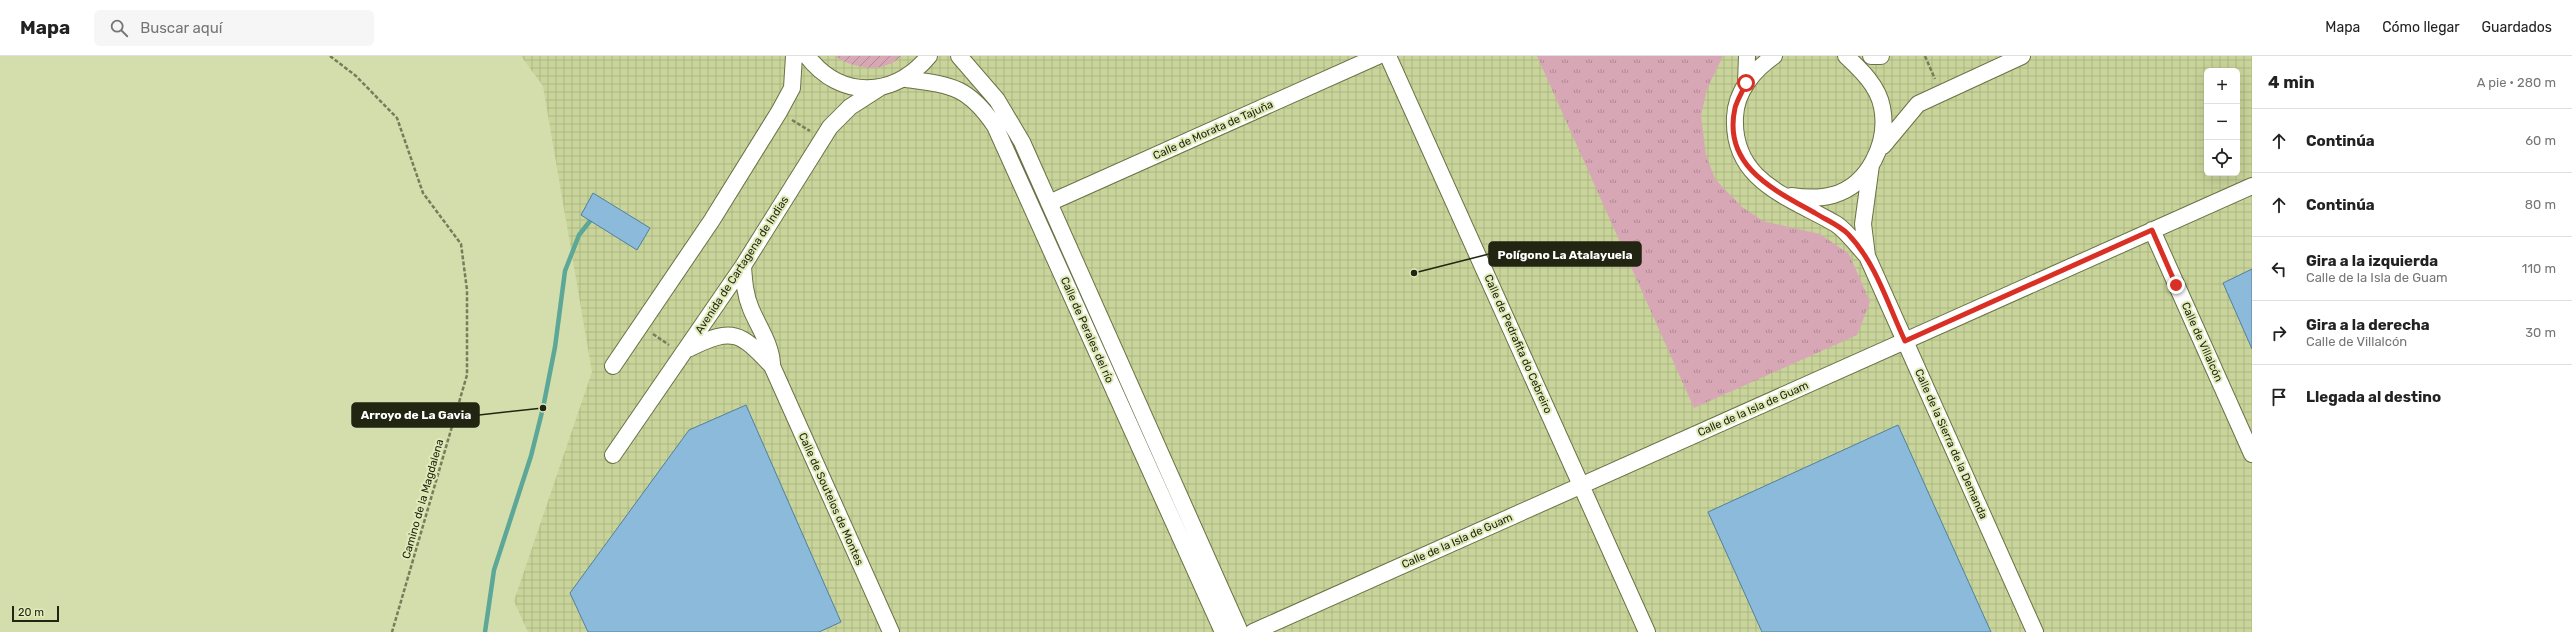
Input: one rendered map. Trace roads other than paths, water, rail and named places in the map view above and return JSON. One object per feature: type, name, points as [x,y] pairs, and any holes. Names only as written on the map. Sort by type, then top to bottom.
[{"type":"street","points":[[613,366],[712,220],[779,112],[792,88],[794,56]]},
{"type":"street","points":[[807,56],[817,69],[837,82],[864,88],[881,87],[906,79],[929,56]]},
{"type":"street","name":"Calle de Perales del río","points":[[959,56],[1002,106],[1022,142],[1240,632]]},
{"type":"street","name":"Calle de Morata de Tajuña","points":[[1049,203],[1378,56]]},
{"type":"street","name":"Calle de Pedrafita do Cebreiro","points":[[1388,56],[1647,632]]},
{"type":"street","points":[[1746,83],[1747,56]]},
{"type":"street","points":[[1746,83],[1760,66],[1774,56]]},
{"type":"street","points":[[1846,56],[1863,72],[1875,89],[1882,106],[1884,128],[1880,149]]},
{"type":"street","points":[[1871,56],[1881,56]]},
{"type":"street","points":[[1781,194],[1810,198],[1834,194],[1853,184],[1871,165],[1880,149],[1918,104],[2022,56]]},
{"type":"street","name":"Calle de Perales del río","points":[[906,79],[946,86],[969,95],[979,104],[995,126],[1223,632]]},
{"type":"street","name":"Calle de la Sierra de la Demanda","points":[[1746,83],[1735,108],[1734,134],[1741,155],[1751,171],[1765,185],[1836,224],[1867,256]]},
{"type":"street","name":"Avenida de Cartagena de Indias","points":[[613,455],[680,348],[743,266],[838,116],[881,87]]},
{"type":"street","name":"Calle de la Sierra de la Demanda","points":[[1871,165],[1863,224],[1867,256],[2035,632]]},
{"type":"street","name":"Calle de la Isla de Guam","points":[[1253,632],[2252,186]]},
{"type":"street","name":"Calle de Villalcón","points":[[2152,230],[2252,454]]},
{"type":"street","name":"Calle de Soutelos de Montes","points":[[743,266],[744,287],[750,308],[771,351],[772,366]]},
{"type":"street","name":"Calle de Soutelos de Montes","points":[[680,348],[711,338],[730,335],[741,337],[757,348],[772,366],[891,632]]},
{"type":"waterway","points":[[485,632],[494,570],[531,456],[543,408],[555,347],[565,271],[579,235],[590,221]]},
{"type":"place","name":"Polígono La Atalayuela","points":[[1414,273]]},
{"type":"place","name":"Arroyo de La Gavia","points":[[543,408]]}]
